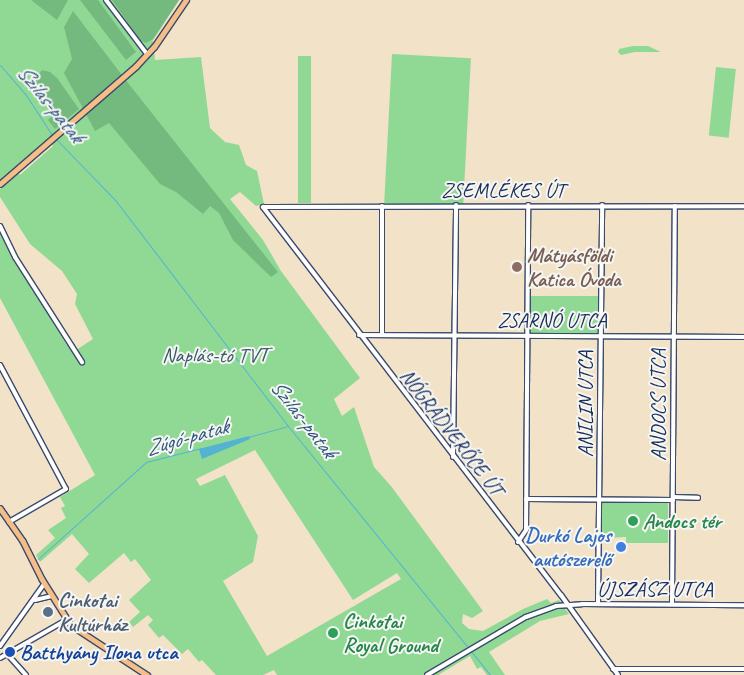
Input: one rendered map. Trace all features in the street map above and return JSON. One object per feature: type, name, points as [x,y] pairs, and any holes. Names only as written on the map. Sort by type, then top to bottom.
[{"type":"main road","points":[[0,184],[147,54],[186,0]]},
{"type":"main road","points":[[0,508],[22,541],[44,584],[66,620],[77,630],[147,675]]},
{"type":"street","points":[[106,0],[147,54]]},
{"type":"street","name":"ZSEMLÉKES ÚT","points":[[263,207],[602,204],[744,206]]},
{"type":"street","name":"ANILIN UTCA","points":[[598,604],[602,204]]},
{"type":"street","points":[[453,457],[456,205]]},
{"type":"street","points":[[518,542],[525,534],[528,205]]},
{"type":"street","points":[[382,206],[382,335]]},
{"type":"street","name":"ANDOCS UTCA","points":[[672,604],[675,206]]},
{"type":"street","name":"NÓGRÁDVERŐCE ÚT","points":[[263,207],[567,604],[618,675]]},
{"type":"street","points":[[0,226],[15,257],[82,362]]},
{"type":"street","name":"ZSARNÓ UTCA","points":[[359,334],[744,337]]},
{"type":"street","points":[[0,365],[66,489],[10,522]]},
{"type":"street","points":[[526,499],[698,498]]},
{"type":"street","points":[[0,646],[44,584]]},
{"type":"street","points":[[33,600],[52,596]]},
{"type":"street","name":"ÚJSZÁSZ UTCA","points":[[427,675],[537,612],[567,604],[744,605]]},
{"type":"street","points":[[0,658],[66,620]]},
{"type":"street","points":[[8,655],[26,675]]},
{"type":"street","points":[[613,669],[744,669]]},
{"type":"green space","name":"Naplás-tó TVT","points":[[0,0],[179,0],[153,40],[155,60],[201,57],[210,128],[225,142],[239,145],[246,165],[257,171],[264,204],[256,206],[240,192],[230,199],[263,240],[281,271],[360,378],[334,399],[342,416],[354,407],[374,467],[391,486],[483,611],[472,618],[463,614],[462,623],[469,629],[483,631],[523,609],[547,599],[551,603],[559,600],[569,614],[540,621],[489,652],[505,675],[487,675],[481,667],[477,669],[470,656],[438,675],[277,675],[274,670],[263,675],[216,675],[202,660],[199,662],[188,649],[182,654],[163,635],[159,638],[148,625],[153,620],[148,615],[133,627],[129,622],[140,612],[129,600],[151,580],[135,559],[131,562],[124,553],[89,583],[75,569],[89,554],[72,534],[40,562],[36,555],[55,538],[48,530],[66,518],[61,508],[65,506],[60,497],[95,475],[0,298],[0,231],[66,344],[76,350],[93,339],[75,304],[77,294],[62,271],[30,244],[0,197],[0,189],[17,172],[20,175],[53,146],[47,139],[0,181]],"holes":[[[255,450],[353,600],[397,573],[401,579],[267,656],[223,581],[253,562],[258,536],[225,475],[200,486],[196,479]]]},
{"type":"green space","points":[[31,0],[68,0],[57,20]]},
{"type":"green space","points":[[80,0],[98,0],[136,52],[126,60]]},
{"type":"green space","points":[[112,0],[179,0],[153,39],[146,43],[140,40]]},
{"type":"green space","points":[[73,11],[278,272],[271,277],[233,240],[219,213],[210,206],[203,214],[176,192],[160,184],[109,123],[95,131],[64,73],[72,59],[64,27]]},
{"type":"green space","points":[[633,46],[648,46],[661,52],[635,52],[621,55],[618,52],[619,49]]},
{"type":"green space","points":[[392,54],[471,58],[463,208],[384,204]]},
{"type":"green space","points":[[298,56],[311,56],[311,203],[298,203]]},
{"type":"green space","points":[[716,67],[736,69],[729,138],[709,136]]},
{"type":"green space","points":[[42,70],[50,72],[57,78],[79,109],[55,129],[48,120],[53,115],[48,106],[39,101],[35,88],[35,79]]},
{"type":"green space","points":[[529,296],[598,296],[598,334],[529,334]]},
{"type":"green space","points":[[602,500],[668,501],[668,543],[626,543],[626,537],[602,538]]},
{"type":"water","points":[[249,436],[250,439],[202,459],[199,449]]},
{"type":"waterway","name":"Szilas-patak","points":[[0,65],[26,95],[52,135]]},
{"type":"waterway","name":"Szilas-patak","points":[[55,138],[116,201],[288,426],[490,675]]},
{"type":"waterway","name":"Zúgó-patak","points":[[248,437],[288,426]]},
{"type":"waterway","name":"Zúgó-patak","points":[[38,559],[146,462],[201,448]]},
{"type":"place","name":"Mátyásföldi Katica Óvoda","points":[[517,267]]},
{"type":"place","name":"Andocs tér","points":[[633,521]]},
{"type":"place","name":"Durkó Lajos autószerelő","points":[[621,547]]},
{"type":"place","name":"Cinkotai Kultúrház","points":[[48,612]]},
{"type":"place","name":"Cinkotai Royal Ground","points":[[333,633]]},
{"type":"place","name":"Batthyány Ilona utca","points":[[10,652]]}]
